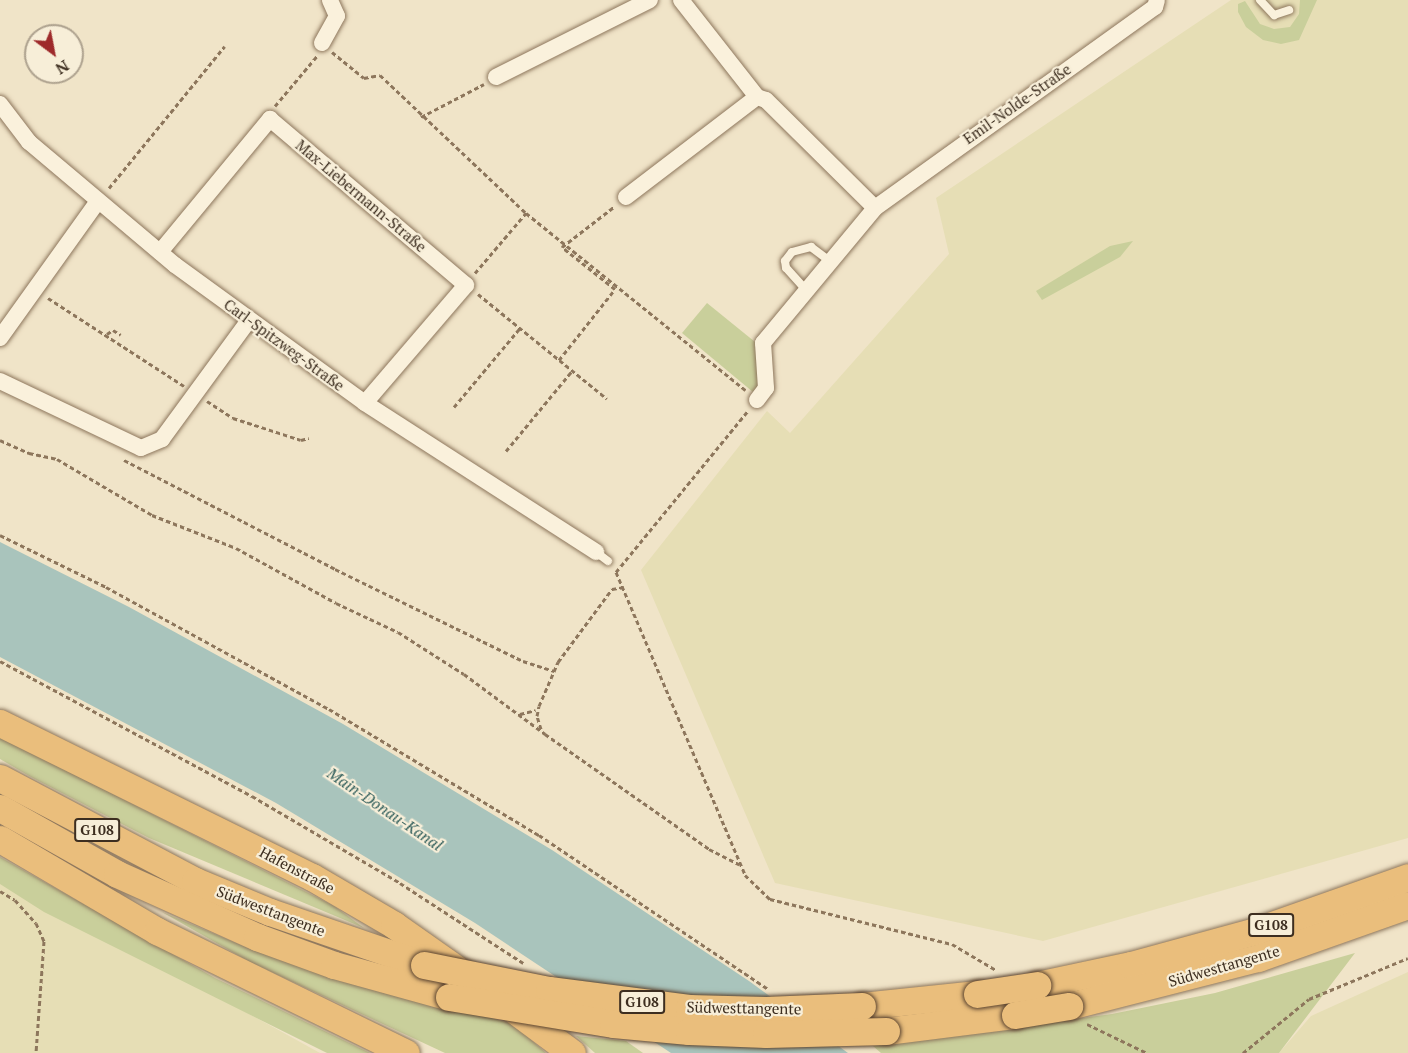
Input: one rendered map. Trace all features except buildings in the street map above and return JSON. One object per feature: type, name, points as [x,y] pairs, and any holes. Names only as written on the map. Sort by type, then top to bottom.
[{"type":"highway","name":"Hafenstraße","points":[[0,723],[312,877],[394,925],[572,1053]]},
{"type":"highway","name":"Südwesttangente","points":[[0,778],[195,881],[301,924],[424,965],[549,990],[688,1008],[766,1010],[920,1002],[1037,985],[1131,965],[1255,931],[1408,877]]},
{"type":"highway","name":"Südwesttangente","points":[[0,808],[45,836],[177,902],[334,965],[449,998],[624,1025],[766,1034],[886,1030],[1015,1015],[1136,991],[1258,958],[1408,905]]},
{"type":"highway","points":[[0,839],[157,931],[406,1053]]},
{"type":"street","points":[[322,43],[337,16],[330,0]]},
{"type":"street","points":[[496,77],[650,0]]},
{"type":"street","points":[[681,0],[757,97],[766,100],[875,207]]},
{"type":"street","name":"Emil-Nolde-Straße","points":[[757,400],[766,388],[763,342],[808,291],[875,207],[1155,7],[1157,0]]},
{"type":"street","points":[[626,197],[757,97]]},
{"type":"street","name":"Carl-Spitzweg-Straße","points":[[2,115],[29,142],[98,201],[249,320],[365,403],[602,556]]},
{"type":"street","points":[[160,252],[270,119]]},
{"type":"street","name":"Max-Liebermann-Straße","points":[[270,119],[466,285]]},
{"type":"street","points":[[0,338],[98,201]]},
{"type":"street","points":[[365,403],[466,285]]},
{"type":"street","points":[[0,381],[141,448],[162,440],[249,320]]},
{"type":"lane","points":[[1260,0],[1274,15],[1289,10]]},
{"type":"lane","points":[[808,291],[786,268],[785,261],[792,252],[811,247],[831,262]]},
{"type":"path","points":[[322,43],[364,78],[380,75],[421,117],[526,213],[757,400],[616,572]]},
{"type":"path","points":[[270,119],[270,111],[322,49],[322,43]]},
{"type":"path","points":[[98,201],[225,46]]},
{"type":"path","points":[[421,117],[496,77]]},
{"type":"path","points":[[559,360],[615,289],[562,247],[626,197]]},
{"type":"path","points":[[526,213],[466,285],[607,399]]},
{"type":"path","points":[[35,288],[233,418],[301,440],[309,438]]},
{"type":"path","points":[[454,407],[520,328]]},
{"type":"path","points":[[106,334],[113,330],[121,335]]},
{"type":"path","points":[[506,452],[573,371]]},
{"type":"path","points":[[0,440],[29,453],[57,459],[152,514],[244,552],[336,603],[398,632],[709,849],[740,864]]},
{"type":"path","points":[[115,455],[387,595],[523,661],[554,671]]},
{"type":"path","points":[[0,535],[106,587],[329,709],[539,835],[772,991]]},
{"type":"path","points":[[602,556],[616,572],[624,586],[745,875],[770,899],[952,944],[1000,973]]},
{"type":"path","points":[[545,735],[537,716],[554,671],[605,597],[612,589],[624,586]]},
{"type":"path","points":[[0,661],[252,796],[400,883],[527,966]]},
{"type":"path","points":[[517,713],[531,714],[539,706]]},
{"type":"path","points":[[0,891],[15,900],[36,923],[44,941],[36,1053]]},
{"type":"path","points":[[1243,1053],[1310,999],[1408,958]]},
{"type":"path","points":[[1082,1021],[1147,1053]]},
{"type":"shaded area","points":[[1231,0],[1408,0],[1408,838],[1043,941],[775,883],[641,570],[767,411],[790,433],[949,254],[936,198]]},
{"type":"shaded area","points":[[0,878],[37,897],[320,1053],[0,1053]]},
{"type":"shaded area","points":[[1408,972],[1408,1053],[1279,1053],[1311,1016]]},
{"type":"green space","points":[[1300,0],[1317,0],[1299,40],[1281,44],[1263,40],[1246,27],[1238,12],[1238,4],[1245,1],[1260,24],[1274,29],[1290,27],[1299,14]]},
{"type":"green space","points":[[1133,241],[1120,257],[1042,300],[1036,291],[1110,246]]},
{"type":"green space","points":[[707,303],[760,346],[761,382],[753,392],[682,333]]},
{"type":"green space","points":[[0,737],[334,906],[364,928],[149,838],[31,777],[0,759]]},
{"type":"green space","points":[[0,857],[215,978],[370,1053],[327,1053],[44,912],[0,884]]},
{"type":"green space","points":[[162,912],[253,950],[513,1024],[546,1053],[445,1053],[250,962]]},
{"type":"green space","points":[[1355,953],[1279,1053],[881,1053],[873,1046],[1112,1014],[1215,993]]},
{"type":"green space","points":[[576,1036],[626,1041],[643,1053],[595,1053]]},
{"type":"water","name":"Main-Donau-Kanal","points":[[0,542],[129,607],[343,724],[552,850],[749,981],[848,1053],[671,1053],[475,923],[276,803],[0,657]]}]
